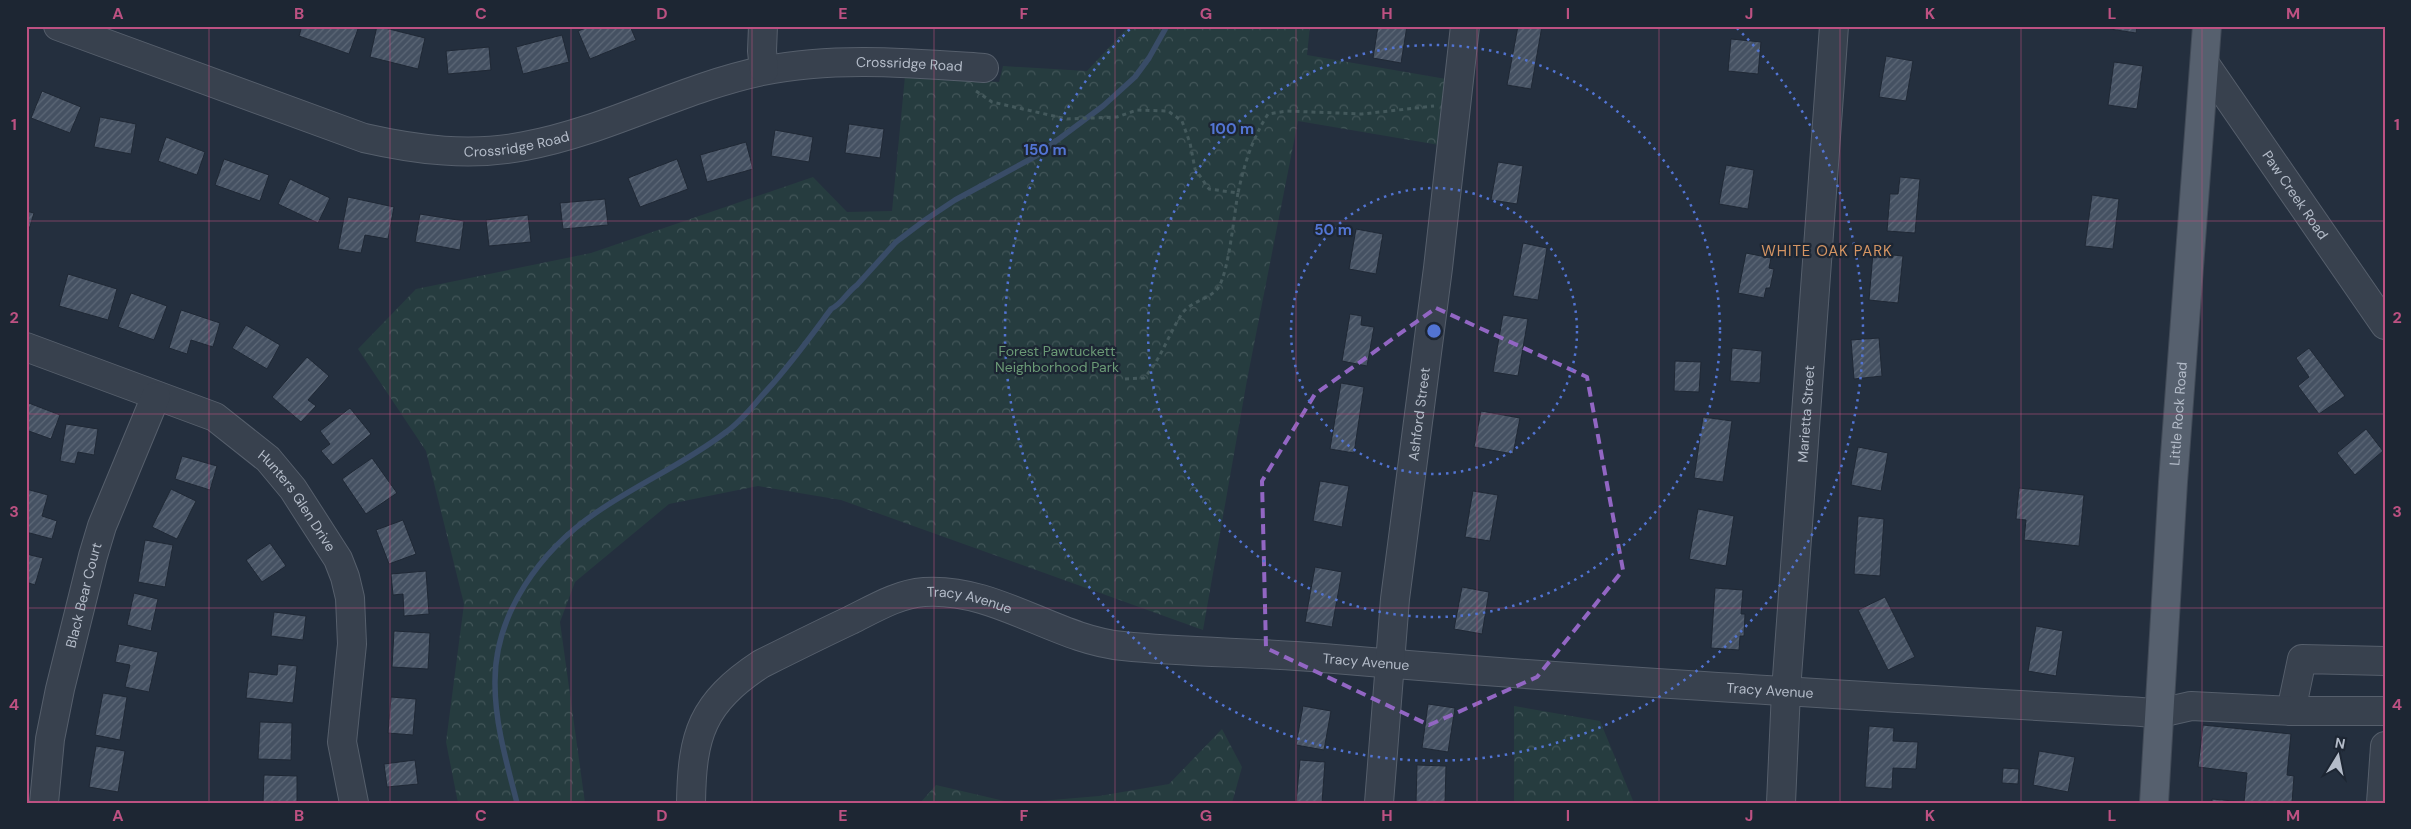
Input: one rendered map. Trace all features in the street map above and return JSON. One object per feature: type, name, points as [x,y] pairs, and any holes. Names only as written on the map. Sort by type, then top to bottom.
[{"type":"main road","name":"Little Rock Road","points":[[2154,803],[2173,482],[2207,26]]},
{"type":"street","name":"Crossridge Road","points":[[58,26],[364,138],[409,148],[442,152],[500,150],[558,139],[686,93],[764,70],[808,64],[844,62],[984,68]]},
{"type":"street","points":[[763,26],[764,70]]},
{"type":"street","name":"Ashford Street","points":[[1379,803],[1395,599],[1457,105],[1465,26]]},
{"type":"street","name":"Marietta Street","points":[[1781,803],[1786,691],[1834,26]]},
{"type":"street","name":"Paw Creek Road","points":[[2205,64],[2385,325]]},
{"type":"street","name":"Hunters Glen Drive","points":[[26,346],[215,417],[268,459],[293,489],[338,559],[345,577],[352,618],[352,644],[342,742],[354,803]]},
{"type":"street","name":"Black Bear Court","points":[[44,803],[50,739],[60,688],[93,556],[102,526],[156,396]]},
{"type":"street","name":"Tracy Avenue","points":[[691,803],[694,755],[700,732],[708,713],[720,695],[761,664],[897,597],[910,594],[941,592],[977,597],[1087,637],[1120,646],[1321,658],[1786,691],[2160,713],[2190,706],[2290,711],[2385,710]]},
{"type":"street","points":[[2290,711],[2302,659],[2385,661]]},
{"type":"street","points":[[2381,803],[2385,746]]},
{"type":"path","points":[[951,66],[976,91],[992,102],[1067,119],[1116,117],[1137,110],[1168,111],[1182,120],[1190,143],[1195,169],[1209,190],[1238,193]]},
{"type":"path","points":[[1125,379],[1144,378],[1156,365],[1183,312],[1195,301],[1208,296],[1218,287],[1224,272],[1244,166],[1259,128],[1268,114],[1287,111],[1362,114],[1418,107],[1457,105]]},
{"type":"highlighted area","points":[[1436,308],[1587,377],[1623,570],[1537,677],[1429,725],[1266,648],[1262,481],[1315,394]]},
{"type":"green space","name":"Forest Pawtuckett Neighborhood Park","points":[[1129,26],[1310,26],[1307,55],[1452,80],[1445,146],[1298,121],[1247,380],[1203,630],[841,500],[758,486],[669,504],[575,582],[560,622],[585,803],[458,803],[446,742],[464,604],[426,451],[358,349],[416,289],[591,253],[813,177],[847,212],[892,211],[905,76],[999,82],[1003,66],[1087,71]]},
{"type":"green space","points":[[1514,706],[1600,721],[1634,803],[1514,803]]},
{"type":"green space","points":[[1222,729],[1242,767],[1232,803],[1016,803],[1099,796],[1169,784]]},
{"type":"green space","points":[[936,785],[1013,803],[920,803]]},
{"type":"building","points":[[302,26],[351,26],[358,29],[349,54],[299,36]]},
{"type":"building","points":[[377,26],[425,38],[418,69],[370,57]]},
{"type":"building","points":[[591,26],[630,26],[636,40],[590,59],[578,31]]},
{"type":"building","points":[[1378,26],[1407,26],[1401,63],[1373,58]]},
{"type":"building","points":[[1518,26],[1542,26],[1531,89],[1507,85]]},
{"type":"building","points":[[2110,26],[2137,26],[2136,33],[2110,29]]},
{"type":"building","points":[[562,35],[569,62],[523,74],[516,47]]},
{"type":"building","points":[[1731,39],[1761,42],[1758,74],[1728,71]]},
{"type":"building","points":[[489,47],[491,70],[448,74],[446,51]]},
{"type":"building","points":[[1886,56],[1913,61],[1906,101],[1879,97]]},
{"type":"building","points":[[2114,62],[2143,66],[2137,109],[2108,105]]},
{"type":"building","points":[[42,91],[81,107],[70,133],[31,118]]},
{"type":"building","points":[[100,117],[136,124],[131,154],[94,147]]},
{"type":"building","points":[[849,124],[884,129],[880,158],[845,153]]},
{"type":"building","points":[[775,130],[813,137],[809,162],[771,156]]},
{"type":"building","points":[[166,137],[205,152],[197,175],[158,161]]},
{"type":"building","points":[[746,142],[753,169],[707,182],[700,155]]},
{"type":"building","points":[[224,159],[269,175],[260,201],[215,185]]},
{"type":"building","points":[[677,159],[688,189],[640,207],[628,178]]},
{"type":"building","points":[[1498,162],[1523,166],[1517,204],[1491,200]]},
{"type":"building","points":[[1726,165],[1754,170],[1748,209],[1719,204]]},
{"type":"building","points":[[1900,177],[1920,179],[1915,233],[1887,231],[1890,194],[1898,194]]},
{"type":"building","points":[[290,179],[330,198],[318,223],[278,204]]},
{"type":"building","points":[[2092,195],[2119,199],[2113,249],[2085,246]]},
{"type":"building","points":[[348,197],[394,207],[388,239],[365,235],[361,253],[338,249]]},
{"type":"building","points":[[605,199],[608,225],[563,229],[560,203]]},
{"type":"building","points":[[26,211],[34,213],[26,239]]},
{"type":"building","points":[[420,214],[464,221],[460,250],[415,242]]},
{"type":"building","points":[[528,215],[531,242],[489,246],[486,220]]},
{"type":"building","points":[[1356,229],[1383,234],[1376,274],[1349,269]]},
{"type":"building","points":[[1523,243],[1547,248],[1538,300],[1513,296]]},
{"type":"building","points":[[1746,253],[1771,258],[1769,268],[1774,269],[1770,288],[1766,288],[1764,298],[1738,293]]},
{"type":"building","points":[[1873,253],[1903,256],[1898,303],[1869,300]]},
{"type":"building","points":[[68,274],[117,289],[108,320],[59,306]]},
{"type":"building","points":[[131,293],[167,306],[154,340],[118,327]]},
{"type":"building","points":[[181,310],[220,323],[213,347],[191,340],[187,354],[169,348]]},
{"type":"building","points":[[1350,314],[1362,316],[1361,325],[1374,327],[1367,366],[1342,361]]},
{"type":"building","points":[[1503,315],[1528,319],[1518,376],[1493,372]]},
{"type":"building","points":[[246,325],[280,345],[267,369],[232,348]]},
{"type":"building","points":[[1879,338],[1882,376],[1854,379],[1851,340]]},
{"type":"building","points":[[1732,348],[1762,351],[1760,383],[1730,381]]},
{"type":"building","points":[[2309,348],[2345,396],[2319,414],[2298,386],[2309,377],[2296,358]]},
{"type":"building","points":[[307,357],[329,376],[308,400],[316,406],[301,422],[272,397]]},
{"type":"building","points":[[1675,361],[1701,362],[1699,392],[1674,391]]},
{"type":"building","points":[[1341,383],[1364,387],[1354,453],[1330,449]]},
{"type":"building","points":[[26,402],[60,415],[51,439],[26,430]]},
{"type":"building","points":[[350,408],[371,434],[333,465],[321,451],[330,444],[320,431]]},
{"type":"building","points":[[1481,411],[1520,418],[1513,454],[1474,447]]},
{"type":"building","points":[[1703,417],[1732,421],[1723,482],[1694,478]]},
{"type":"building","points":[[66,424],[98,429],[94,455],[78,452],[75,464],[60,461]]},
{"type":"building","points":[[2366,429],[2383,451],[2355,475],[2337,453]]},
{"type":"building","points":[[1858,447],[1888,453],[1881,491],[1851,485]]},
{"type":"building","points":[[182,456],[217,466],[210,490],[175,479]]},
{"type":"building","points":[[372,458],[397,493],[366,514],[342,479]]},
{"type":"building","points":[[1320,481],[1349,486],[1342,527],[1313,521]]},
{"type":"building","points":[[2019,488],[2084,495],[2079,546],[2024,540],[2026,520],[2016,519]]},
{"type":"building","points":[[26,489],[48,495],[42,516],[57,521],[52,539],[26,532]]},
{"type":"building","points":[[171,489],[196,501],[177,539],[152,527]]},
{"type":"building","points":[[1473,491],[1498,495],[1490,541],[1465,537]]},
{"type":"building","points":[[1698,509],[1734,516],[1726,566],[1689,559]]},
{"type":"building","points":[[1858,516],[1884,519],[1880,576],[1854,574]]},
{"type":"building","points":[[403,520],[416,554],[389,564],[376,530]]},
{"type":"building","points":[[145,540],[173,545],[165,587],[138,582]]},
{"type":"building","points":[[270,543],[286,566],[262,582],[246,560]]},
{"type":"building","points":[[26,554],[43,558],[35,585],[26,582]]},
{"type":"building","points":[[1315,567],[1342,572],[1332,627],[1305,622]]},
{"type":"building","points":[[426,571],[429,614],[404,616],[403,594],[393,595],[391,574]]},
{"type":"building","points":[[1462,587],[1489,592],[1482,634],[1454,629]]},
{"type":"building","points":[[1715,588],[1743,590],[1741,614],[1745,614],[1744,636],[1740,636],[1739,650],[1711,648]]},
{"type":"building","points":[[134,593],[158,599],[151,631],[127,625]]},
{"type":"building","points":[[1885,597],[1915,657],[1888,670],[1858,610]]},
{"type":"building","points":[[274,612],[306,616],[303,640],[271,636]]},
{"type":"building","points":[[2036,626],[2063,631],[2056,676],[2028,671]]},
{"type":"building","points":[[394,631],[430,633],[428,669],[392,667]]},
{"type":"building","points":[[119,644],[158,652],[149,692],[125,687],[130,665],[115,662]]},
{"type":"building","points":[[278,664],[297,666],[293,703],[246,698],[249,672],[277,675]]},
{"type":"building","points":[[103,693],[127,697],[120,740],[95,735]]},
{"type":"building","points":[[391,697],[416,699],[413,735],[388,733]]},
{"type":"building","points":[[1428,704],[1455,708],[1448,752],[1422,748]]},
{"type":"building","points":[[1303,706],[1331,711],[1324,750],[1296,745]]},
{"type":"building","points":[[260,722],[292,723],[291,760],[258,759]]},
{"type":"building","points":[[2203,725],[2291,734],[2287,775],[2294,776],[2292,803],[2212,803],[2212,799],[2244,802],[2247,773],[2198,767]]},
{"type":"building","points":[[1869,726],[1894,728],[1893,741],[1918,742],[1916,769],[1893,768],[1892,789],[1865,787]]},
{"type":"building","points":[[96,746],[125,751],[118,792],[89,787]]},
{"type":"building","points":[[2039,751],[2075,757],[2068,792],[2033,785]]},
{"type":"building","points":[[415,760],[418,784],[387,787],[384,764]]},
{"type":"building","points":[[1300,760],[1325,762],[1322,803],[1296,803]]},
{"type":"building","points":[[1417,765],[1446,766],[1445,803],[1416,803]]},
{"type":"building","points":[[2003,768],[2019,769],[2018,784],[2002,783]]},
{"type":"building","points":[[264,775],[297,776],[297,803],[263,803]]},
{"type":"waterway","points":[[517,803],[502,744],[497,714],[495,684],[497,658],[512,608],[540,564],[576,527],[629,492],[695,454],[738,422],[785,370],[831,309],[857,285],[896,242],[955,200],[1036,156],[1103,106],[1135,77],[1149,58],[1167,26]]},
{"type":"district","name":"WHITE OAK PARK","points":[[1827,251]]}]
